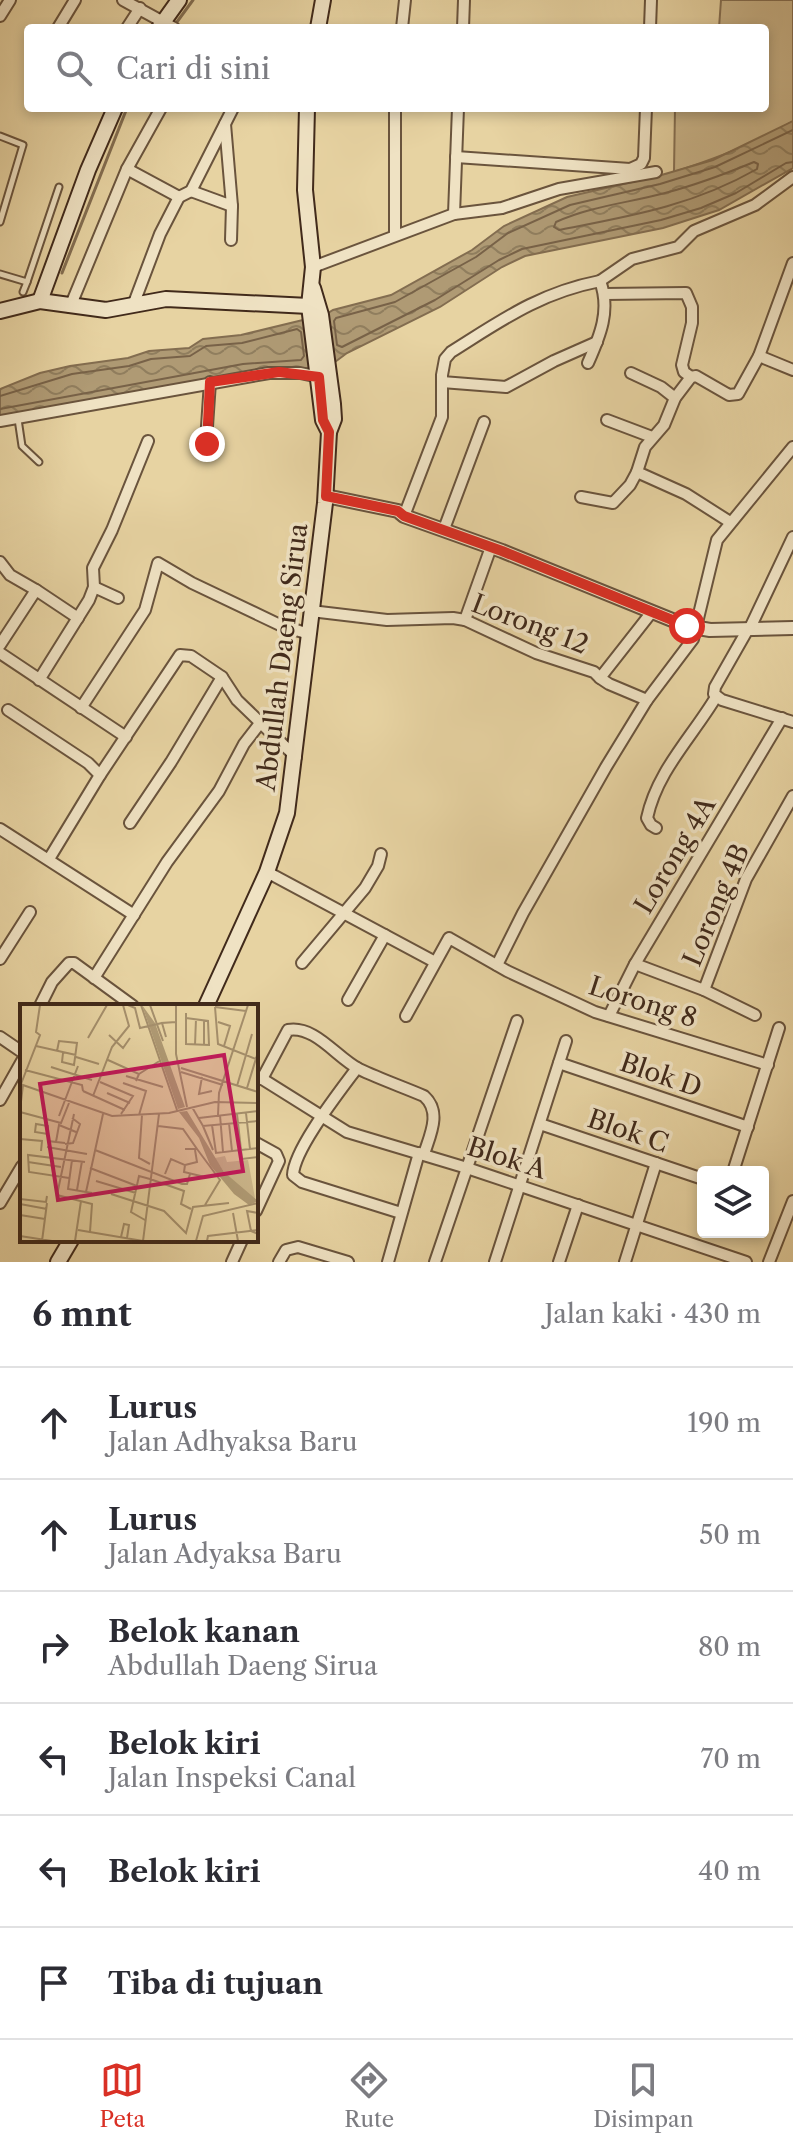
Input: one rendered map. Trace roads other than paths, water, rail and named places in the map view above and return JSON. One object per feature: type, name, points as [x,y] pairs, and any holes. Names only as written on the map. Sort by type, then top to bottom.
[{"type":"main road","points":[[166,24],[179,0]]},
{"type":"main road","points":[[319,24],[323,0]]},
{"type":"main road","points":[[53,304],[88,170],[113,112]]},
{"type":"main road","name":"Abdullah Daeng Sirua","points":[[207,1004],[267,872],[287,813],[325,500],[329,432],[323,420],[309,306],[313,267],[305,190],[307,112]]},
{"type":"main road","points":[[312,285],[319,304],[333,404],[334,419],[329,432]]},
{"type":"main road","points":[[0,311],[53,304],[106,310],[166,299],[309,306]]},
{"type":"main road","points":[[58,1262],[70,1242]]},
{"type":"street","points":[[0,16],[10,0]]},
{"type":"street","points":[[60,24],[75,0]]},
{"type":"street","points":[[123,0],[162,24]]},
{"type":"street","points":[[402,24],[405,0]]},
{"type":"street","points":[[463,24],[464,0]]},
{"type":"street","points":[[650,24],[651,0]]},
{"type":"street","points":[[130,24],[140,8]]},
{"type":"street","points":[[53,304],[159,112]]},
{"type":"street","points":[[134,303],[160,234],[179,197],[191,191],[231,112]]},
{"type":"street","points":[[394,112],[395,234]]},
{"type":"street","points":[[454,212],[458,112]]},
{"type":"street","points":[[456,157],[630,169],[641,164],[644,158],[646,112]]},
{"type":"street","points":[[225,122],[232,206],[231,240]]},
{"type":"street","points":[[207,156],[227,163]]},
{"type":"street","points":[[127,169],[179,197]]},
{"type":"street","points":[[313,267],[454,212],[502,208],[559,189],[656,172]]},
{"type":"street","points":[[404,516],[442,417],[443,366],[451,352],[541,298],[600,281],[632,259],[672,250],[683,244],[694,231],[755,205],[793,177]]},
{"type":"street","points":[[191,191],[232,206]]},
{"type":"street","points":[[605,294],[686,293],[692,307],[692,323],[682,365],[684,372],[735,396],[759,356],[793,263]]},
{"type":"street","points":[[588,363],[598,341],[605,311],[605,294],[600,281]]},
{"type":"street","points":[[442,382],[506,387],[598,341]]},
{"type":"street","points":[[759,356],[793,370]]},
{"type":"street","points":[[0,421],[279,372],[319,377]]},
{"type":"street","points":[[631,373],[661,387],[675,398]]},
{"type":"street","points":[[581,497],[613,503],[630,485],[643,451],[664,425],[675,398],[691,377]]},
{"type":"street","points":[[210,382],[206,441],[211,450]]},
{"type":"street","points":[[607,420],[652,437]]},
{"type":"street","points":[[444,529],[484,422]]},
{"type":"street","points":[[39,680],[94,587],[93,568],[148,441]]},
{"type":"street","points":[[501,968],[523,913],[647,700],[693,639],[713,548],[730,522],[793,447]]},
{"type":"street","points":[[637,472],[686,494],[730,522]]},
{"type":"street","points":[[325,500],[397,518],[404,516],[444,529],[695,628],[793,628]]},
{"type":"street","points":[[656,828],[647,818],[657,788],[716,697],[715,687],[749,628],[793,537]]},
{"type":"street","points":[[465,620],[491,547]]},
{"type":"street","points":[[0,562],[6,572],[78,618]]},
{"type":"street","points":[[81,708],[145,610],[158,563],[192,583],[280,625],[309,634]]},
{"type":"street","points":[[94,587],[118,598]]},
{"type":"street","points":[[0,645],[36,590]]},
{"type":"street","name":"Lorong 12","points":[[311,611],[387,620],[440,617],[465,620],[536,653],[594,672],[600,678],[651,613]]},
{"type":"street","points":[[0,653],[126,737]]},
{"type":"street","points":[[49,859],[177,658],[186,654],[222,677],[237,700],[296,757]]},
{"type":"street","points":[[130,823],[179,751],[222,677]]},
{"type":"street","points":[[600,678],[647,700]]},
{"type":"street","points":[[716,697],[788,720]]},
{"type":"street","points":[[8,710],[88,763],[100,775]]},
{"type":"street","name":"Lorong 4A","points":[[609,1016],[635,964],[788,720]]},
{"type":"street","points":[[94,978],[167,862],[219,791],[244,744],[261,722]]},
{"type":"street","name":"Lorong 4B","points":[[704,990],[746,879],[793,796]]},
{"type":"street","points":[[0,829],[134,915]]},
{"type":"street","points":[[302,963],[365,888],[381,854]]},
{"type":"street","points":[[267,872],[345,911],[435,962],[406,1016]]},
{"type":"street","points":[[0,959],[30,912]]},
{"type":"street","points":[[348,1000],[385,935]]},
{"type":"street","name":"Lorong 8","points":[[435,962],[449,938],[561,998],[768,1065]]},
{"type":"street","points":[[41,1004],[66,964],[74,963],[130,1004]]},
{"type":"street","points":[[635,964],[704,990],[755,1015]]},
{"type":"street","points":[[435,1262],[517,1021]]},
{"type":"street","points":[[735,1166],[779,1028]]},
{"type":"street","points":[[259,1077],[285,1033],[291,1029],[311,1034],[357,1068],[424,1096],[430,1102],[434,1120],[401,1213],[388,1262]]},
{"type":"street","points":[[0,1038],[20,1051]]},
{"type":"street","points":[[495,1262],[566,1041]]},
{"type":"street","name":"Blok D","points":[[559,1063],[748,1127]]},
{"type":"street","points":[[0,1100],[20,1065]]},
{"type":"street","points":[[357,1068],[296,1161],[294,1178],[401,1213]]},
{"type":"street","name":"Blok A","points":[[259,1077],[347,1132],[422,1153],[746,1262]]},
{"type":"street","name":"Blok C","points":[[540,1124],[697,1177]]},
{"type":"street","points":[[258,1144],[276,1154],[279,1161],[258,1207]]},
{"type":"street","points":[[625,1262],[656,1163]]},
{"type":"street","points":[[0,1203],[20,1169]]},
{"type":"street","points":[[769,1262],[793,1201]]},
{"type":"street","points":[[559,1262],[578,1205]]},
{"type":"street","points":[[232,1262],[241,1242]]},
{"type":"street","points":[[279,1262],[286,1250],[298,1247],[341,1261]]},
{"type":"lane","points":[[0,136],[23,145],[0,222]]},
{"type":"lane","points":[[23,292],[59,187]]},
{"type":"lane","points":[[0,274],[27,282]]},
{"type":"lane","points":[[18,418],[22,446],[39,462]]},
{"type":"water","points":[[793,121],[793,168],[719,210],[663,228],[525,256],[502,267],[440,307],[347,353],[331,365],[325,315],[333,310],[391,295],[472,250],[504,226],[567,197],[713,160]]},
{"type":"water","points":[[307,319],[314,368],[244,372],[0,417],[0,389],[40,373],[128,358],[149,351],[189,348],[203,339],[241,335]]},
{"type":"waterway","points":[[175,24],[193,0]]},
{"type":"waterway","points":[[62,273],[125,112]]}]
